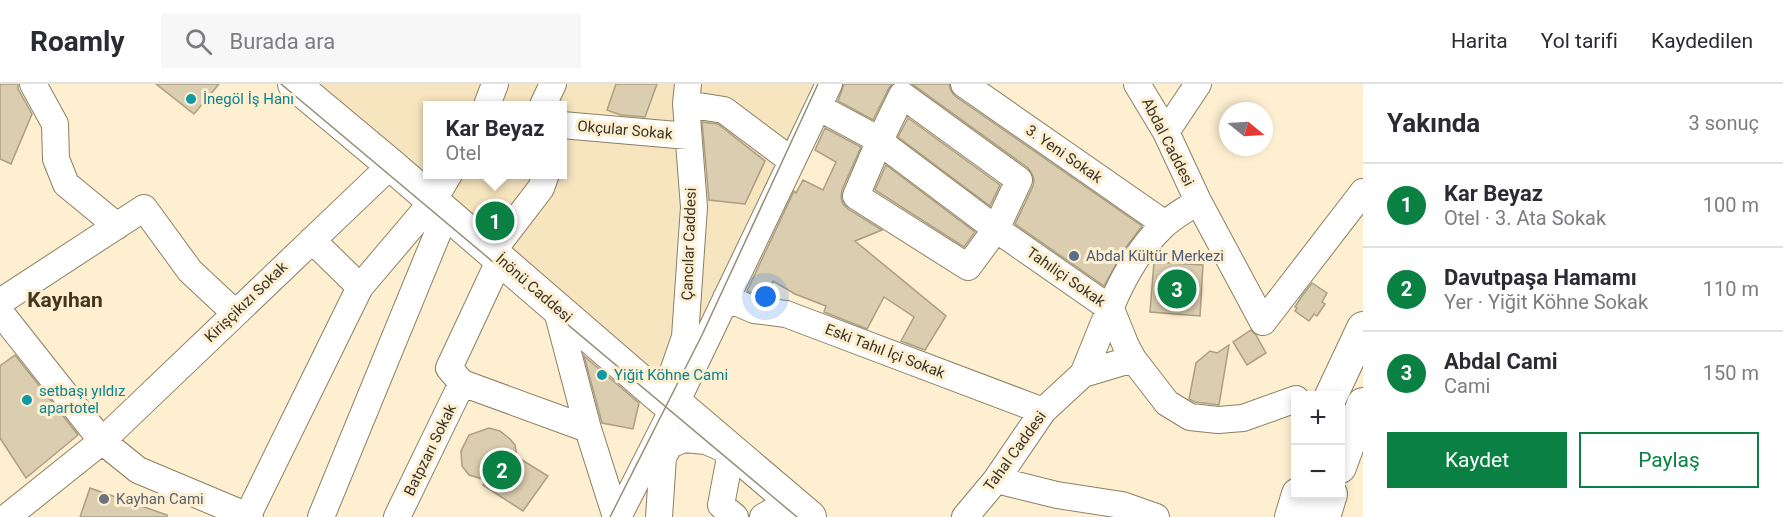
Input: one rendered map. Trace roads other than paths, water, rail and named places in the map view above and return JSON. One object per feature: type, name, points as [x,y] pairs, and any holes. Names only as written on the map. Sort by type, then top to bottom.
[{"type":"main road","name":"İnönü Caddesi","points":[[305,88],[496,256],[800,509]]},
{"type":"main road","points":[[1333,391],[1363,328]]},
{"type":"main road","points":[[1345,455],[1363,404]]},
{"type":"main road","points":[[1291,517],[1297,499]]},
{"type":"main road","points":[[1324,517],[1330,499]]},
{"type":"street","points":[[33,84],[55,124],[56,159],[66,184],[117,226]]},
{"type":"street","points":[[489,101],[495,84]]},
{"type":"street","points":[[545,101],[553,84]]},
{"type":"street","points":[[617,517],[670,402],[726,298],[829,84]]},
{"type":"street","name":"3. Yeni Sokak","points":[[964,84],[1165,224]]},
{"type":"street","name":"Abdal Caddesi","points":[[1137,84],[1166,132],[1198,201],[1263,322],[1363,192]]},
{"type":"street","points":[[1166,132],[1198,84]]},
{"type":"street","points":[[687,94],[724,110],[792,161]]},
{"type":"street","name":"Çancılar Caddesi","points":[[670,402],[685,337],[694,207],[687,94]]},
{"type":"street","points":[[902,95],[1019,180],[996,229],[968,267],[856,196],[879,142],[902,95]]},
{"type":"street","name":"Tahıliçi Sokak","points":[[818,107],[872,136],[996,229],[1111,309],[1133,359],[1167,403],[1190,417],[1218,420],[1244,418],[1291,401]]},
{"type":"street","name":"Okçular Sokak","points":[[567,125],[688,136]]},
{"type":"street","name":"Kirişçikızı Sokak","points":[[7,517],[102,441],[391,165]]},
{"type":"street","points":[[321,517],[440,207],[448,179]]},
{"type":"street","points":[[544,179],[541,188],[496,256],[449,368],[462,383],[588,429]]},
{"type":"street","points":[[1083,374],[1122,281],[1140,251],[1165,224],[1198,201]]},
{"type":"street","points":[[0,312],[102,441],[138,470],[248,517],[360,287],[440,207]]},
{"type":"street","points":[[0,302],[144,208],[190,271],[235,313]]},
{"type":"street","points":[[312,240],[360,287]]},
{"type":"street","name":"Eski Tahıl İçi Sokak","points":[[726,298],[754,310],[786,314],[1043,411]]},
{"type":"street","points":[[556,307],[588,429],[617,517]]},
{"type":"street","name":"Tahal Caddesi","points":[[965,517],[996,480],[1043,411],[1083,374],[1133,359]]},
{"type":"street","name":"Batpzarı Sokak","points":[[398,517],[462,383]]},
{"type":"street","points":[[659,517],[663,457],[670,445],[684,439],[706,441],[731,452],[721,505],[735,517]]},
{"type":"street","points":[[996,480],[1057,495],[1122,506],[1156,517]]},
{"type":"street","points":[[763,517],[800,509]]},
{"type":"tram line","points":[[281,84],[797,517]]},
{"type":"tram line","points":[[610,517],[702,335],[818,84]]},
{"type":"place","name":"İnegöl İş Hanı","points":[[191,99]]},
{"type":"place","name":"Kar Beyaz","points":[[495,221]]},
{"type":"place","name":"Abdal Kültür Merkezi","points":[[1074,256]]},
{"type":"place","name":"Abdal Cami","points":[[1177,289]]},
{"type":"place","name":"Yiğit Köhne Cami","points":[[602,375]]},
{"type":"place","name":"setbaşı yıldız apartotel","points":[[27,400]]},
{"type":"place","name":"Davutpaşa Hamamı","points":[[502,470]]},
{"type":"place","name":"Kayhan Cami","points":[[104,499]]},
{"type":"district","name":"Kayıhan","points":[[65,300]]}]
